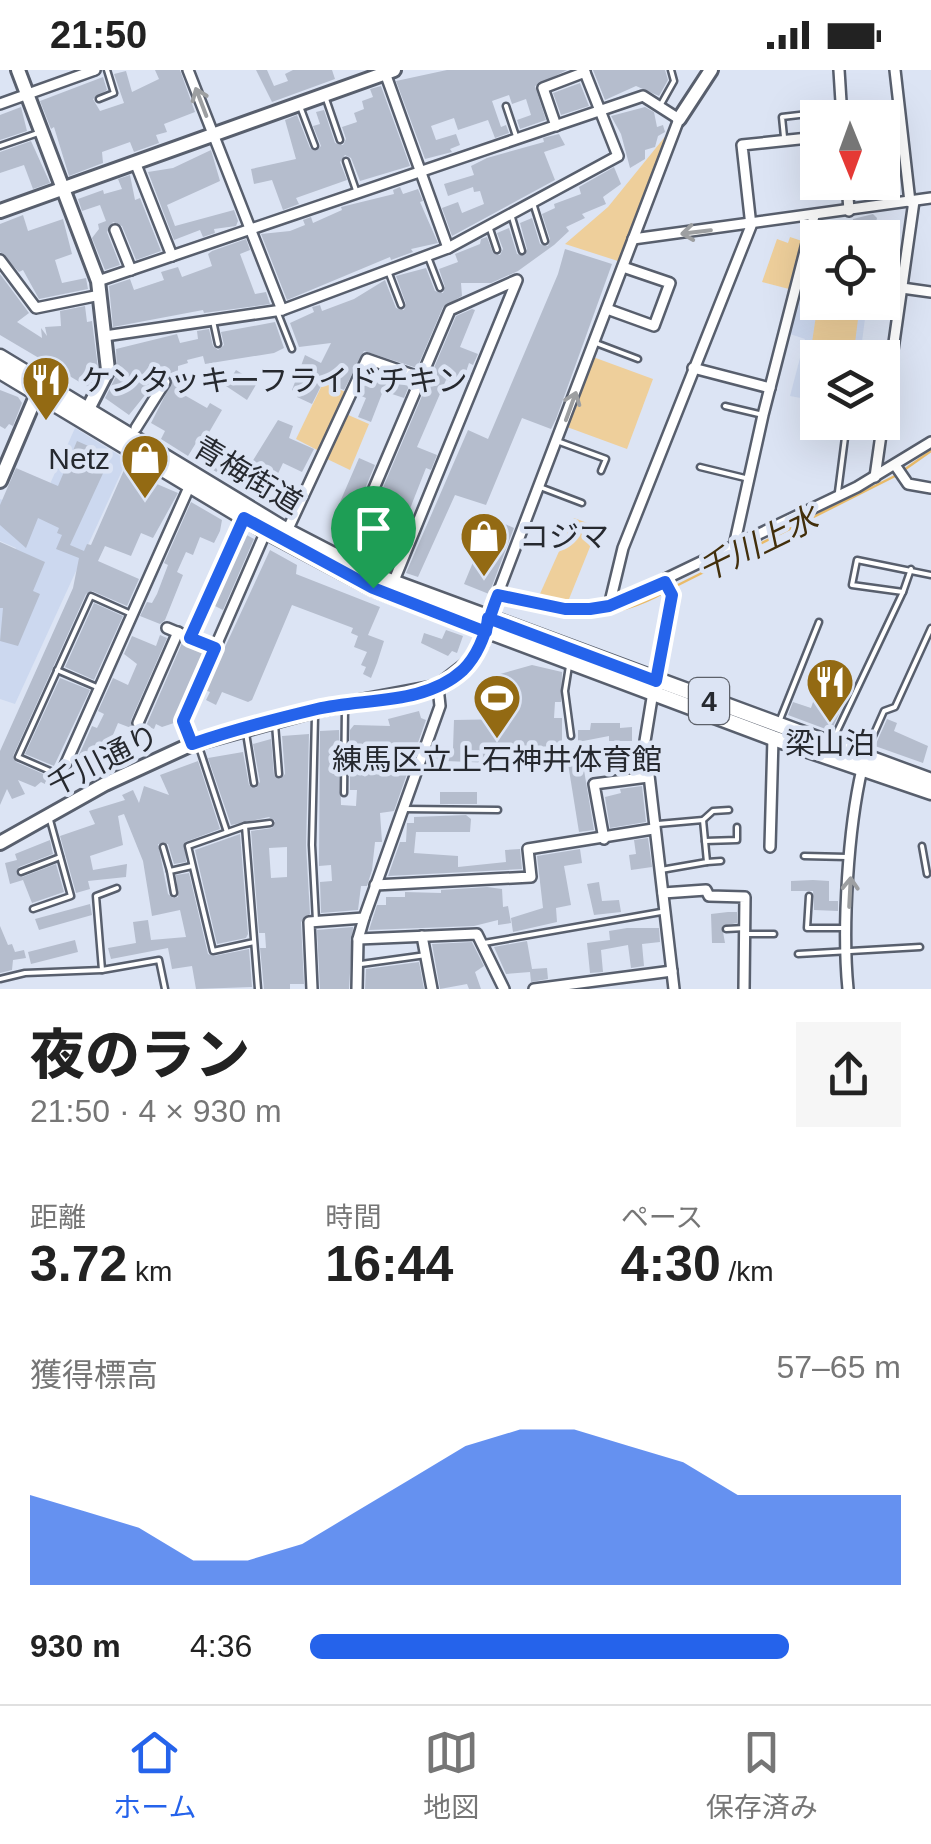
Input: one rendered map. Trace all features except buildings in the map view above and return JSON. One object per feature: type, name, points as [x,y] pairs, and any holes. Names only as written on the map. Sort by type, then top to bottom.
[{"type":"main road","name":"青梅街道","points":[[0,357],[40,387],[244,518],[373,588],[487,625],[931,792]]},
{"type":"main road","name":"青梅街道","points":[[0,370],[88,409],[287,532],[343,561],[570,662],[655,687]]},
{"type":"main road","name":"青梅街道","points":[[775,732],[830,746],[862,764],[931,781]]},
{"type":"street","points":[[18,70],[99,288],[108,370],[88,409]]},
{"type":"street","points":[[0,104],[95,70]]},
{"type":"street","points":[[188,70],[280,310]]},
{"type":"street","points":[[356,989],[358,939],[440,706],[438,687],[469,663],[487,625],[668,143],[678,119],[711,70]]},
{"type":"street","points":[[838,70],[841,100]]},
{"type":"street","points":[[875,477],[912,202],[896,70]]},
{"type":"street","points":[[0,211],[388,71],[448,248]]},
{"type":"street","points":[[105,336],[280,310],[448,248],[618,156],[585,71],[543,88],[556,126]]},
{"type":"street","points":[[0,260],[36,308],[99,288],[132,270],[172,256],[643,96],[678,119]]},
{"type":"street","points":[[609,606],[622,548],[751,226],[742,145],[800,139]]},
{"type":"street","points":[[135,162],[172,256]]},
{"type":"street","points":[[633,239],[751,226],[931,198]]},
{"type":"street","points":[[849,200],[850,211]]},
{"type":"street","points":[[734,546],[762,415],[814,216]]},
{"type":"street","points":[[115,230],[132,270]]},
{"type":"street","points":[[607,309],[654,326],[670,283],[623,267]]},
{"type":"street","points":[[343,561],[450,310],[517,280],[393,583]]},
{"type":"street","points":[[902,288],[931,292]]},
{"type":"street","points":[[287,532],[367,359],[420,377]]},
{"type":"street","points":[[693,368],[770,388]]},
{"type":"street","points":[[136,428],[165,382]]},
{"type":"street","points":[[0,481],[40,387]]},
{"type":"street","points":[[498,595],[565,609],[609,606],[668,587],[734,546],[875,477],[899,471],[931,442]]},
{"type":"street","points":[[899,471],[908,484],[931,488]]},
{"type":"street","points":[[56,774],[62,772],[190,484]]},
{"type":"street","points":[[195,743],[183,721],[266,531]]},
{"type":"street","points":[[668,587],[645,740],[674,989]]},
{"type":"street","points":[[167,628],[215,648]]},
{"type":"street","points":[[138,722],[178,632]]},
{"type":"street","name":"千川通り","points":[[0,843],[130,772],[195,743],[315,710],[419,694],[438,687]]},
{"type":"street","points":[[770,847],[775,732]]},
{"type":"street","points":[[848,989],[852,858],[862,764]]},
{"type":"street","points":[[604,839],[594,784],[648,777]]},
{"type":"street","points":[[375,885],[532,878],[528,849],[604,839],[653,827]]},
{"type":"street","points":[[663,893],[706,890],[709,896],[746,898],[744,989]]},
{"type":"street","points":[[312,989],[309,922],[364,918]]},
{"type":"street","points":[[358,939],[477,934],[504,989]]},
{"type":"street","points":[[422,936],[432,989]]},
{"type":"street","points":[[534,989],[672,972]]},
{"type":"lane","points":[[100,99],[114,94],[106,70]]},
{"type":"lane","points":[[660,106],[674,81],[671,70]]},
{"type":"lane","points":[[324,95],[340,140]]},
{"type":"lane","points":[[299,104],[315,146]]},
{"type":"lane","points":[[506,106],[518,139]]},
{"type":"lane","points":[[785,140],[782,117],[800,116]]},
{"type":"lane","points":[[0,146],[42,132]]},
{"type":"lane","points":[[346,162],[357,193]]},
{"type":"lane","points":[[533,202],[545,241]]},
{"type":"lane","points":[[510,214],[522,251]]},
{"type":"lane","points":[[489,226],[496,250]]},
{"type":"lane","points":[[428,257],[440,288]]},
{"type":"lane","points":[[388,271],[401,305]]},
{"type":"lane","points":[[280,310],[292,349]]},
{"type":"lane","points":[[213,320],[218,344]]},
{"type":"lane","points":[[594,343],[638,359]]},
{"type":"lane","points":[[724,406],[762,415]]},
{"type":"lane","points":[[837,495],[844,440]]},
{"type":"lane","points":[[558,441],[606,459],[601,471]]},
{"type":"lane","points":[[700,467],[750,479]]},
{"type":"lane","points":[[540,487],[582,503]]},
{"type":"lane","points":[[190,638],[244,518]]},
{"type":"lane","points":[[903,592],[852,585],[857,560],[931,575]]},
{"type":"lane","points":[[830,746],[903,592],[910,569]]},
{"type":"lane","points":[[56,774],[18,757],[91,596],[131,614]]},
{"type":"lane","points":[[775,732],[818,622]]},
{"type":"lane","points":[[862,764],[884,711],[895,707],[931,628]]},
{"type":"lane","points":[[570,662],[566,691],[570,736]]},
{"type":"lane","points":[[57,670],[99,688]]},
{"type":"lane","points":[[344,704],[344,794]]},
{"type":"lane","points":[[315,710],[312,845],[316,921]]},
{"type":"lane","points":[[275,721],[279,774]]},
{"type":"lane","points":[[245,729],[254,783]]},
{"type":"lane","points":[[195,743],[226,832]]},
{"type":"lane","points":[[403,810],[498,810]]},
{"type":"lane","points":[[653,827],[703,820],[713,811],[729,810]]},
{"type":"lane","points":[[32,909],[71,896],[49,816]]},
{"type":"lane","points":[[703,820],[707,862]]},
{"type":"lane","points":[[254,942],[213,951],[188,846],[246,826],[270,823]]},
{"type":"lane","points":[[246,826],[258,989]]},
{"type":"lane","points":[[705,841],[737,840],[737,827]]},
{"type":"lane","points":[[922,846],[927,874]]},
{"type":"lane","points":[[164,847],[174,894]]},
{"type":"lane","points":[[804,856],[852,858]]},
{"type":"lane","points":[[22,872],[60,857]]},
{"type":"lane","points":[[660,870],[721,862]]},
{"type":"lane","points":[[170,871],[192,866]]},
{"type":"lane","points":[[102,970],[96,896],[117,888]]},
{"type":"lane","points":[[808,896],[807,928],[848,928]]},
{"type":"lane","points":[[481,943],[666,911]]},
{"type":"lane","points":[[726,929],[774,934]]},
{"type":"lane","points":[[798,954],[920,947]]},
{"type":"lane","points":[[356,964],[427,955]]},
{"type":"lane","points":[[0,979],[25,973],[102,970],[159,960],[165,989]]},
{"type":"shaded area","points":[[668,133],[621,262],[565,244],[608,207]]},
{"type":"shaded area","points":[[790,237],[800,240],[789,289],[762,282],[777,239],[788,243]]},
{"type":"shaded area","points":[[800,283],[800,320],[865,320],[862,340],[805,340],[787,333]]},
{"type":"shaded area","points":[[815,320],[858,320],[855,340],[812,340]]},
{"type":"shaded area","points":[[593,357],[653,379],[627,449],[567,427]]},
{"type":"shaded area","points":[[800,358],[800,398],[790,396]]},
{"type":"shaded area","points":[[323,383],[346,392],[319,451],[296,439]]},
{"type":"shaded area","points":[[346,414],[369,424],[350,470],[325,458]]},
{"type":"shaded area","points":[[75,428],[127,460],[15,704],[0,699],[0,582],[16,548],[0,541],[0,499],[37,513]]},
{"type":"shaded area","points":[[574,518],[598,527],[567,604],[539,596]]},
{"type":"waterway","name":"千川上水","points":[[904,470],[931,451]]},
{"type":"waterway","name":"千川上水","points":[[672,588],[897,475]]},
{"type":"waterway","name":"千川上水","points":[[520,606],[558,614],[594,615],[629,608],[665,592]]},
{"type":"place","name":"ケンタッキーフライドチキン","points":[[46,422]]},
{"type":"place","name":"Netz","points":[[145,500]]},
{"type":"place","name":"コジマ","points":[[484,578]]},
{"type":"place","name":"梁山泊","points":[[830,724]]},
{"type":"place","name":"練馬区立上石神井体育館","points":[[497,740]]},
{"type":"route","points":[[373,588],[244,518],[190,638],[215,648],[183,721],[192,744],[315,710],[419,694],[438,687],[462,670],[478,650],[486,632],[488,618],[498,595],[576,610],[609,606],[665,582],[672,595],[656,681],[488,618],[486,632],[373,588]]}]
